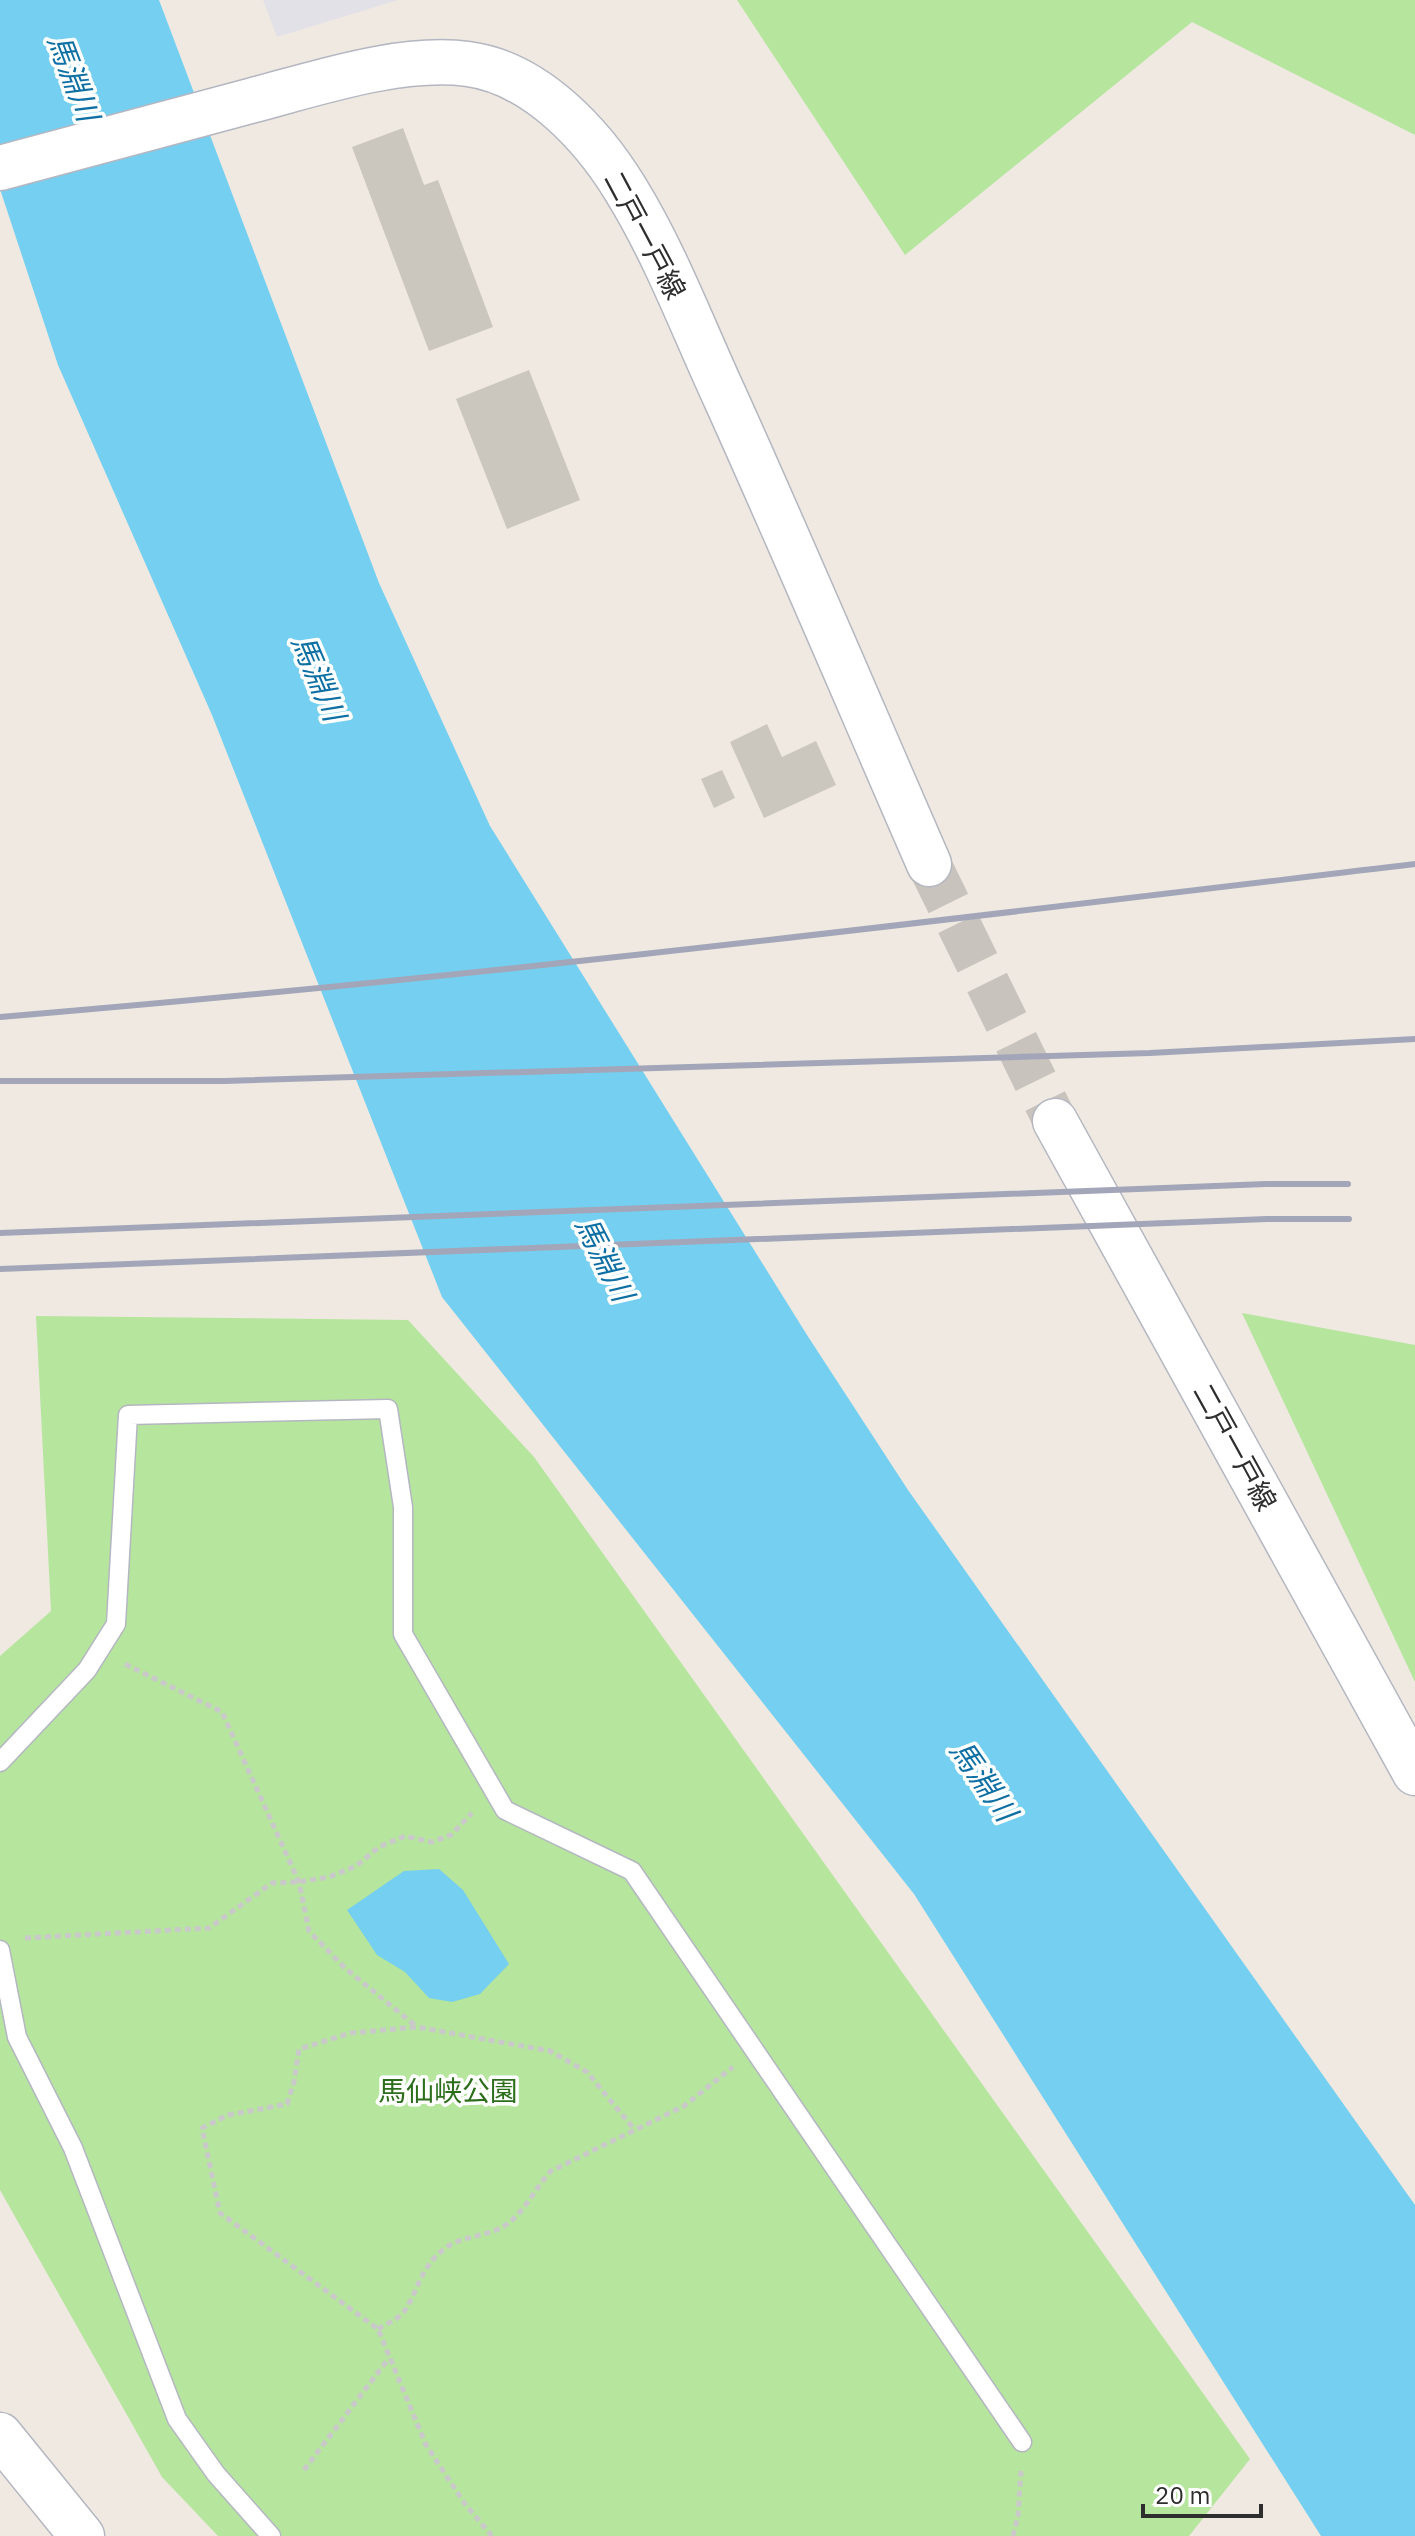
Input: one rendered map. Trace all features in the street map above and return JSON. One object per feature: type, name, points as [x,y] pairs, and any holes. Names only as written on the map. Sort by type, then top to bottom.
[{"type":"main road","name":"二戸一戸線","points":[[0,168],[312,85],[409,64],[468,64],[514,78],[558,109],[594,146],[625,188],[656,245],[929,864]]},
{"type":"main road","name":"二戸一戸線","points":[[1055,1121],[1415,1773]]},
{"type":"main road","points":[[0,2435],[82,2536]]},
{"type":"lane","points":[[0,1762],[87,1670],[116,1624],[128,1415],[388,1409],[403,1507],[403,1634],[505,1810],[632,1871],[1022,2442]]},
{"type":"lane","points":[[8,1944],[17,2037],[73,2148],[177,2419],[216,2474],[271,2536]]},
{"type":"path","points":[[99,1651],[222,1712],[299,1882],[309,1931],[345,1968],[417,2027]]},
{"type":"path","points":[[8,1944],[209,1928],[272,1883],[329,1877],[356,1866],[379,1847],[405,1836],[432,1842],[451,1835],[494,1790]]},
{"type":"path","points":[[492,2536],[465,2504],[426,2445],[378,2329],[220,2213],[202,2128],[228,2115],[287,2104],[299,2049],[351,2033],[417,2027],[550,2051],[587,2072],[634,2129]]},
{"type":"path","points":[[378,2329],[402,2314],[424,2269],[446,2247],[500,2229],[518,2216],[536,2187],[551,2171],[684,2106],[754,2050]]},
{"type":"path","points":[[304,2470],[390,2357]]},
{"type":"path","points":[[1013,2536],[1018,2516],[1022,2442]]},
{"type":"shaded area","points":[[263,0],[398,0],[277,37]]},
{"type":"green space","points":[[737,0],[1415,0],[1415,135],[1192,22],[905,255]]},
{"type":"green space","points":[[1242,1313],[1415,1345],[1415,1682]]},
{"type":"green space","name":"馬仙峡公園","points":[[36,1316],[408,1320],[534,1457],[1250,2459],[1189,2536],[218,2536],[162,2477],[0,2190],[0,1656],[51,1611]]},
{"type":"water","name":"馬淵川","points":[[0,0],[159,0],[379,583],[490,826],[807,1335],[908,1490],[1415,2205],[1415,2536],[1321,2536],[914,1894],[442,1297],[212,715],[58,365],[0,189]]},
{"type":"water","points":[[439,1869],[463,1890],[509,1964],[480,1994],[452,2002],[429,1998],[405,1972],[377,1955],[347,1910],[404,1871]]},
{"type":"building","points":[[403,128],[424,185],[438,180],[493,327],[429,351],[352,147]]},
{"type":"building","points":[[529,370],[580,500],[507,529],[456,399]]},
{"type":"building","points":[[767,724],[782,757],[816,741],[836,785],[764,818],[730,742]]},
{"type":"building","points":[[722,770],[735,798],[714,808],[701,779]]},
{"type":"tunnel","points":[[929,864],[1055,1121]]},
{"type":"railway","points":[[0,1017],[531,966],[1415,864]]},
{"type":"railway","points":[[0,1081],[225,1081],[1150,1053],[1415,1039]]},
{"type":"railway","points":[[0,1233],[1266,1184],[1348,1184]]},
{"type":"railway","points":[[0,1269],[1267,1219],[1349,1219]]}]
